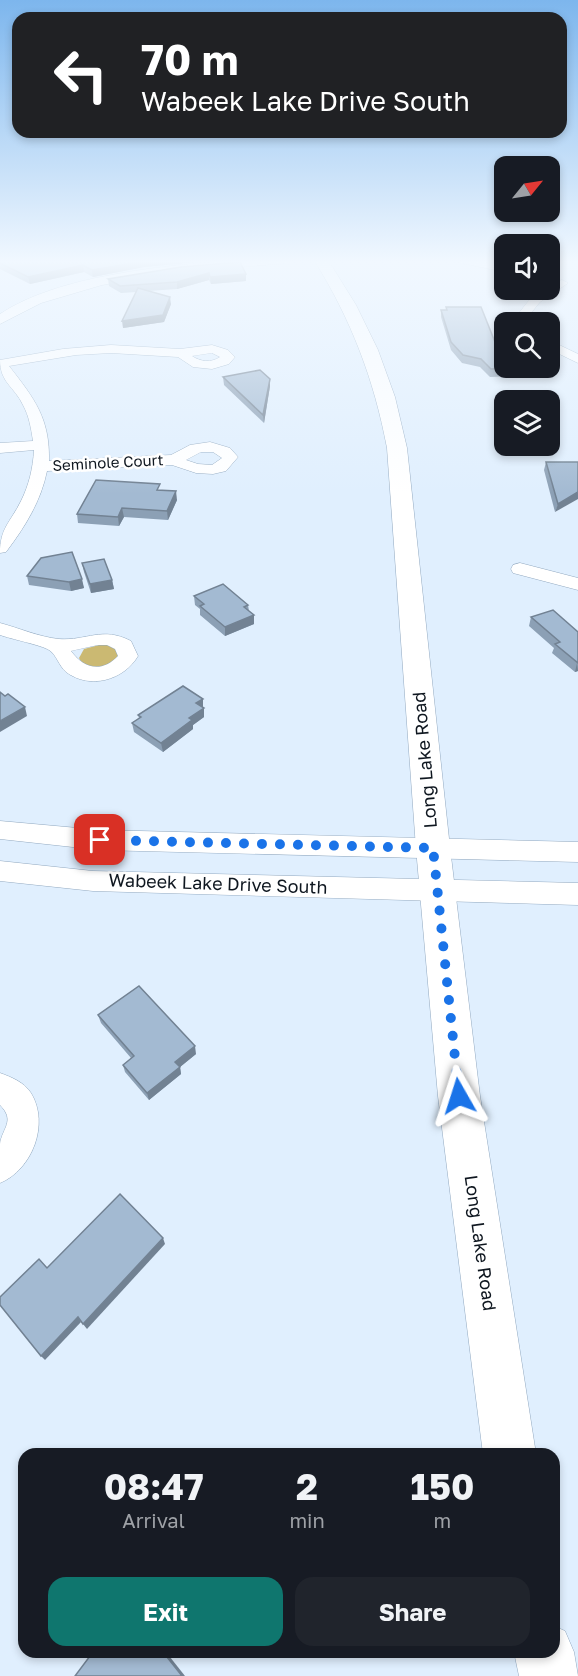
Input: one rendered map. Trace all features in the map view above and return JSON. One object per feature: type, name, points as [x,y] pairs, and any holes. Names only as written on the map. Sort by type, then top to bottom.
[{"type":"main road","name":"Long Lake Road","points":[[366,338],[381,376],[392,420],[407,540],[433,848],[459,1096],[509,1448]]},
{"type":"main road","points":[[545,1658],[549,1676]]},
{"type":"street","points":[[0,548],[31,501],[41,466],[43,445],[30,404],[0,364],[101,349],[144,349],[182,353]]},
{"type":"street","points":[[560,350],[578,359]]},
{"type":"street","points":[[0,448],[43,445]]},
{"type":"street","name":"Seminole Court","points":[[41,466],[175,460]]},
{"type":"street","points":[[520,569],[578,584]]},
{"type":"street","points":[[0,629],[57,646]]},
{"type":"street","points":[[0,830],[100,840],[578,852]]},
{"type":"street","name":"Wabeek Lake Drive South","points":[[0,871],[93,881],[578,894]]},
{"type":"street","points":[[0,1088],[9,1091],[19,1100],[25,1127],[20,1142],[9,1159],[0,1166]]},
{"type":"shaded area","points":[[103,644],[115,647],[119,655],[102,666],[92,667],[82,663],[79,658],[84,649]]},
{"type":"building","points":[[450,338],[493,338],[494,369],[491,369],[481,359],[463,355]]},
{"type":"building","points":[[260,370],[270,379],[263,415],[223,377]]},
{"type":"building","points":[[546,462],[578,462],[578,492],[558,504]]},
{"type":"building","points":[[96,480],[160,484],[157,490],[176,491],[167,511],[122,508],[118,517],[77,514]]},
{"type":"building","points":[[72,552],[82,579],[69,582],[27,576],[41,558]]},
{"type":"building","points":[[104,559],[112,580],[90,584],[82,563]]},
{"type":"building","points":[[223,584],[248,605],[244,607],[254,615],[225,627],[200,606],[204,604],[194,596]]},
{"type":"building","points":[[553,610],[578,632],[578,663],[555,644],[560,642],[531,617]]},
{"type":"building","points":[[183,686],[203,699],[196,703],[204,708],[161,743],[132,723],[141,717],[138,715]]},
{"type":"building","points":[[0,692],[5,696],[8,694],[25,707],[0,721]]},
{"type":"building","points":[[139,986],[195,1046],[175,1062],[180,1067],[147,1093],[123,1065],[134,1056],[98,1015]]},
{"type":"building","points":[[120,1194],[163,1238],[83,1324],[78,1317],[41,1356],[0,1305],[0,1297],[39,1259],[47,1268]]},
{"type":"building","points":[[88,1658],[168,1658],[182,1676],[75,1676]]},
{"type":"route","points":[[100,840],[433,848],[459,1096]]}]
